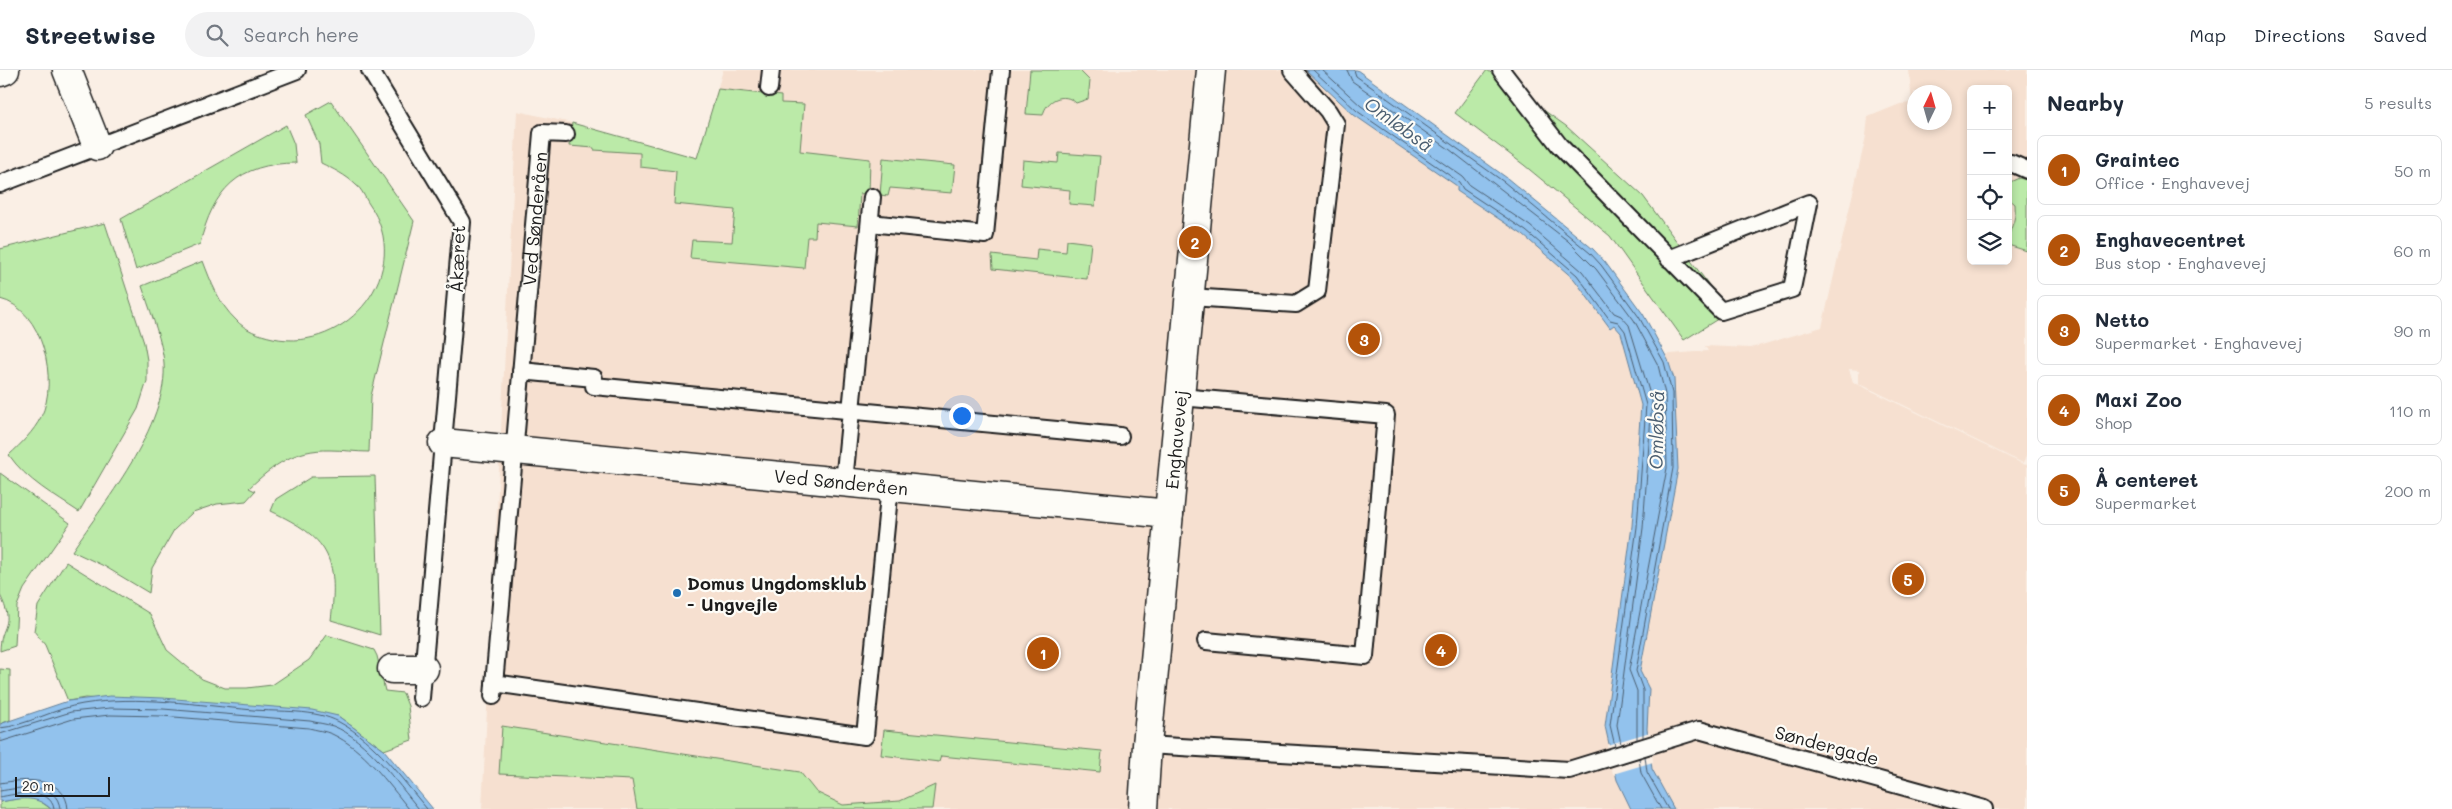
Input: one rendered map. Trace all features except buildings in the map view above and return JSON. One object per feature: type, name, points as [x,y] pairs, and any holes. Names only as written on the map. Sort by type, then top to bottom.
[{"type":"street","points":[[0,72],[5,70]]},
{"type":"street","points":[[67,70],[97,146]]},
{"type":"street","name":"Enghavevej","points":[[1143,809],[1147,745],[1211,70]]},
{"type":"street","points":[[443,442],[514,449]]},
{"type":"street","name":"Ved Sønderåen","points":[[514,449],[1169,514]]},
{"type":"street","points":[[392,669],[424,669]]},
{"type":"lane","points":[[0,184],[297,70]]},
{"type":"lane","name":"Åkæret","points":[[370,70],[462,222],[421,698]]},
{"type":"lane","points":[[769,88],[771,70]]},
{"type":"lane","points":[[870,223],[985,235],[1001,70]]},
{"type":"lane","points":[[1190,297],[1296,304],[1317,291],[1336,124],[1328,111],[1292,70]]},
{"type":"lane","points":[[1501,70],[1559,145],[1721,311],[1792,289],[1809,203],[1670,258]]},
{"type":"lane","name":"Ved Sønderåen","points":[[566,134],[542,133],[494,690],[865,736],[890,486]]},
{"type":"lane","points":[[2012,163],[2027,170]]},
{"type":"lane","points":[[844,482],[872,197]]},
{"type":"lane","points":[[521,371],[594,378],[594,386],[1120,436]]},
{"type":"lane","points":[[1180,396],[1386,415],[1364,656],[1206,642]]},
{"type":"lane","name":"Søndergade","points":[[1147,745],[1569,770],[1699,730],[1984,809]]},
{"type":"shaded area","points":[[723,70],[1350,70],[1658,355],[1708,351],[1705,346],[1751,348],[1822,327],[1866,136],[1868,117],[1900,104],[1907,103],[1907,130],[1952,130],[1952,85],[1910,85],[1909,70],[2027,70],[2027,453],[2023,463],[1858,383],[1859,370],[1849,369],[1853,382],[2027,465],[2027,809],[482,809],[517,111],[572,123],[697,158]]},
{"type":"green space","points":[[1030,70],[1079,70],[1090,81],[1088,99],[1076,103],[1066,98],[1056,99],[1048,105],[1043,115],[1026,114]]},
{"type":"green space","points":[[1487,70],[1566,126],[1643,196],[1729,312],[1684,340],[1610,236],[1524,165],[1455,113]]},
{"type":"green space","points":[[718,89],[781,96],[781,103],[804,104],[800,151],[870,159],[869,193],[860,194],[858,226],[816,222],[815,237],[807,237],[804,268],[690,258],[692,240],[732,242],[735,210],[674,204],[676,171],[640,167],[640,153],[594,150],[594,148],[569,146],[572,123],[697,158]]},
{"type":"green space","points":[[331,101],[414,221],[371,396],[369,452],[317,450],[306,452],[285,460],[267,472],[249,488],[255,491],[246,501],[217,504],[193,512],[174,530],[152,568],[149,593],[104,566],[72,551],[134,458],[148,431],[158,405],[164,379],[163,355],[142,286],[203,261],[212,285],[230,314],[240,324],[258,334],[273,338],[300,340],[326,333],[348,320],[366,302],[379,280],[384,255],[381,229],[362,191],[348,178],[321,163],[319,144],[306,115]]},
{"type":"green space","points":[[286,125],[294,144],[296,163],[276,164],[258,168],[244,174],[231,183],[212,209],[200,244],[136,270],[121,219]]},
{"type":"green space","points":[[1059,153],[1100,156],[1095,206],[1069,204],[1070,190],[1021,185],[1023,160],[1058,163]]},
{"type":"green space","points":[[883,158],[955,165],[952,193],[890,188],[888,196],[880,195]]},
{"type":"green space","points":[[2019,178],[2027,180],[2027,251],[2012,246],[2015,204],[2012,201],[2012,181]]},
{"type":"green space","points":[[105,223],[144,343],[147,360],[147,381],[138,409],[79,512],[32,480],[9,455],[27,437],[41,417],[46,402],[48,385],[47,366],[37,331],[15,305],[0,299],[0,249]]},
{"type":"green space","points":[[1067,240],[1091,243],[1087,279],[993,269],[992,255],[1036,260],[1037,249],[1066,252]]},
{"type":"green space","points":[[0,473],[70,523],[24,589],[17,606],[15,646],[0,651],[7,613],[0,595]]},
{"type":"green space","points":[[375,476],[380,635],[331,620],[333,580],[331,565],[325,552],[306,531],[271,511],[276,499],[311,477]]},
{"type":"green space","points":[[66,562],[150,614],[167,650],[202,679],[225,688],[272,685],[309,660],[327,635],[374,650],[385,691],[403,693],[408,706],[412,740],[384,750],[338,716],[85,698],[68,701],[45,645],[34,631],[38,606]]},
{"type":"green space","points":[[0,669],[10,670],[10,720],[0,724]]},
{"type":"green space","points":[[502,726],[800,772],[816,792],[843,805],[900,801],[935,785],[932,809],[637,809],[632,780],[499,774]]},
{"type":"green space","points":[[884,730],[1102,751],[1100,772],[941,756],[939,762],[881,755]]},
{"type":"green space","points":[[27,797],[37,799],[51,809],[0,809],[0,802]]},
{"type":"water","name":"Omløbså","points":[[1306,70],[1357,70],[1507,178],[1593,249],[1605,262],[1643,314],[1668,360],[1674,379],[1678,469],[1640,671],[1649,689],[1647,729],[1652,769],[1674,809],[1631,809],[1617,780],[1605,726],[1632,526],[1641,405],[1621,333],[1614,325],[1610,328],[1574,279],[1523,235],[1457,191],[1457,186],[1354,115]]},
{"type":"water","points":[[110,696],[163,698],[312,710],[338,716],[384,750],[433,809],[51,809],[33,799],[0,802],[0,724],[68,701]]},
{"type":"pier","points":[[1650,732],[1653,762],[1613,774],[1607,745]]},
{"type":"place","name":"Enghavecentret","points":[[1195,242]]},
{"type":"place","name":"Netto","points":[[1364,339]]},
{"type":"place","name":"Å centeret","points":[[1908,579]]},
{"type":"place","name":"Domus Ungdomsklub - Ungvejle","points":[[677,593]]},
{"type":"place","name":"Maxi Zoo","points":[[1441,650]]},
{"type":"place","name":"Graintec","points":[[1043,653]]}]
